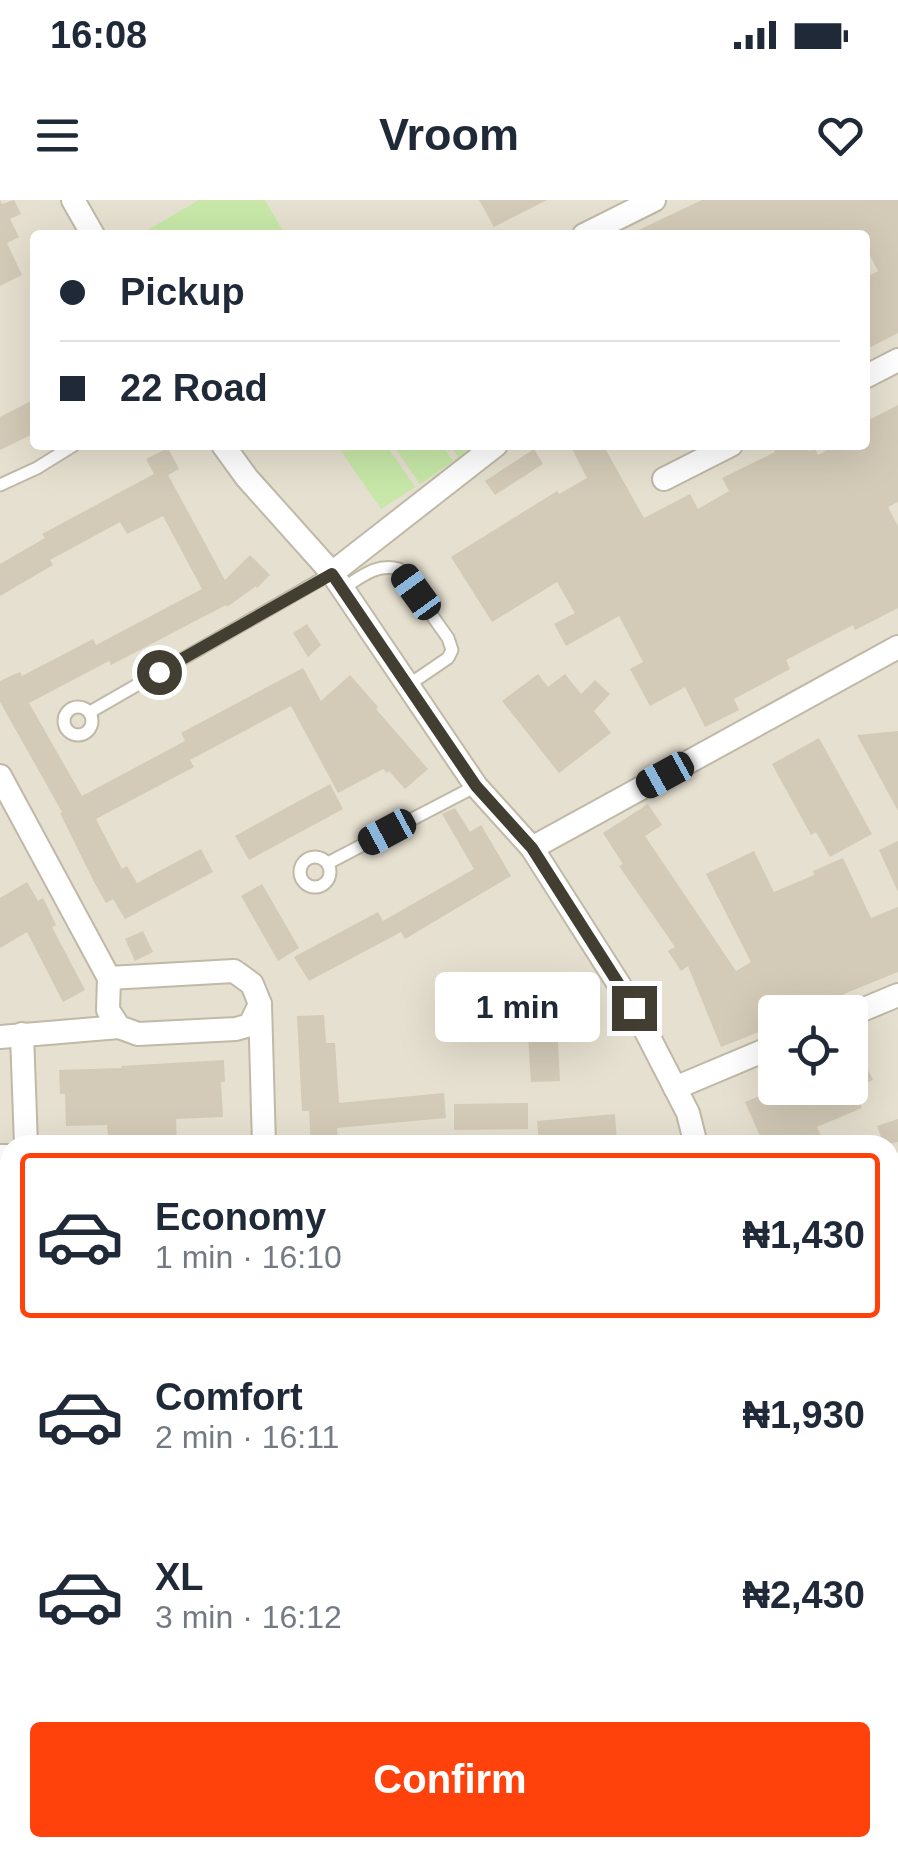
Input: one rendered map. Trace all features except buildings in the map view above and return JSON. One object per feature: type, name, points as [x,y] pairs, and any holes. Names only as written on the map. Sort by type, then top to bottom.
[{"type":"street","points":[[73,200],[90,230]]},
{"type":"street","points":[[594,230],[654,200]]},
{"type":"street","points":[[870,374],[898,360]]},
{"type":"street","points":[[227,450],[337,581],[476,786],[532,848],[634,1008],[688,1113],[694,1135]]},
{"type":"street","points":[[337,581],[490,450]]},
{"type":"street","points":[[664,479],[721,450]]},
{"type":"street","points":[[532,848],[898,647]]},
{"type":"street","points":[[0,776],[109,978],[108,1010],[119,1027]]},
{"type":"street","points":[[109,978],[234,971],[252,984],[260,1004],[264,1135]]},
{"type":"street","points":[[868,1008],[898,995]]},
{"type":"street","points":[[25,1135],[11,1036],[119,1027],[138,1034],[236,1029],[250,1025],[260,1004]]},
{"type":"street","points":[[676,1088],[758,1053]]},
{"type":"lane","points":[[0,485],[66,450]]},
{"type":"lane","points":[[90,712],[337,581],[386,565],[399,569],[448,638],[452,650],[448,658],[407,686]]},
{"type":"lane","points":[[328,863],[476,786]]},
{"type":"shaded area","points":[[0,200],[898,200],[898,1135],[0,1135]]},
{"type":"green space","points":[[199,200],[265,200],[282,230],[147,230]]},
{"type":"green space","points":[[340,450],[389,450],[415,487],[381,509]]},
{"type":"green space","points":[[396,450],[445,450],[453,461],[458,457],[453,450],[470,450],[420,484]]},
{"type":"route","points":[[159,672],[332,574],[476,786],[532,848],[634,1008]]}]
